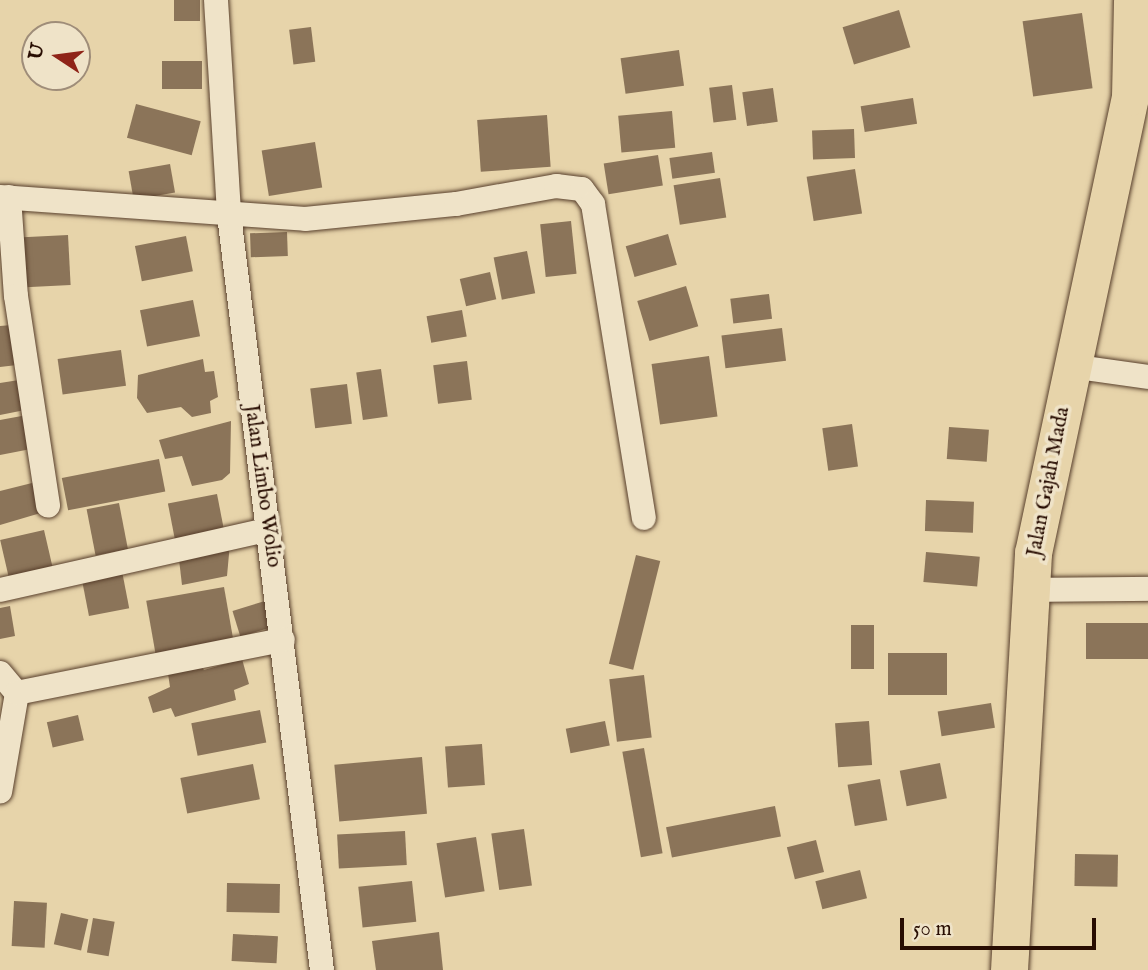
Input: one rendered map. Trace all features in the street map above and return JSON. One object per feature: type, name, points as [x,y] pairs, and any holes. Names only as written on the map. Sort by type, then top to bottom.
[{"type":"highway","name":"Jalan Gajah Mada","points":[[1009,970],[1031,590],[1071,366],[1130,97],[1132,0]]},
{"type":"street","name":"Jalan Limbo Wolio","points":[[216,0],[229,215],[322,970]]},
{"type":"street","points":[[48,506],[4,197],[229,215],[351,216],[556,186],[582,189],[593,204],[644,518]]},
{"type":"street","points":[[1071,366],[1148,377]]},
{"type":"street","points":[[0,590],[267,530]]},
{"type":"street","points":[[1031,590],[1148,589]]},
{"type":"street","points":[[18,693],[283,640]]},
{"type":"street","points":[[0,673],[18,693]]},
{"type":"street","points":[[0,792],[18,693]]},
{"type":"building","points":[[174,0],[200,0],[200,21],[174,21]]},
{"type":"building","points":[[899,10],[910,47],[854,65],[843,27]]},
{"type":"building","points":[[1082,13],[1093,88],[1033,97],[1023,21]]},
{"type":"building","points":[[311,27],[315,62],[293,64],[289,30]]},
{"type":"building","points":[[679,50],[684,86],[626,94],[621,58]]},
{"type":"building","points":[[162,61],[202,61],[202,89],[162,89]]},
{"type":"building","points":[[732,85],[736,120],[713,123],[709,88]]},
{"type":"building","points":[[773,88],[778,122],[747,126],[742,92]]},
{"type":"building","points":[[913,98],[917,124],[865,132],[861,106]]},
{"type":"building","points":[[136,104],[201,121],[192,155],[127,138]]},
{"type":"building","points":[[672,111],[675,148],[621,153],[618,116]]},
{"type":"building","points":[[547,115],[551,167],[481,172],[477,120]]},
{"type":"building","points":[[854,129],[855,158],[813,159],[812,130]]},
{"type":"building","points":[[315,142],[322,187],[269,196],[262,150]]},
{"type":"building","points":[[712,152],[715,173],[672,179],[669,158]]},
{"type":"building","points":[[658,155],[663,186],[609,194],[604,164]]},
{"type":"building","points":[[170,164],[175,193],[134,200],[129,171]]},
{"type":"building","points":[[855,169],[862,213],[814,221],[807,177]]},
{"type":"building","points":[[720,178],[726,218],[680,225],[674,185]]},
{"type":"building","points":[[571,221],[577,274],[546,277],[540,224]]},
{"type":"building","points":[[287,232],[288,256],[251,257],[250,233]]},
{"type":"building","points":[[668,234],[677,265],[635,277],[626,246]]},
{"type":"building","points":[[68,235],[71,285],[26,287],[23,237]]},
{"type":"building","points":[[186,236],[193,271],[142,281],[135,246]]},
{"type":"building","points":[[527,251],[535,293],[502,300],[494,257]]},
{"type":"building","points":[[490,272],[496,299],[466,306],[460,279]]},
{"type":"building","points":[[686,286],[698,326],[650,341],[637,301]]},
{"type":"building","points":[[769,294],[772,319],[733,324],[730,299]]},
{"type":"building","points":[[193,300],[200,336],[147,347],[140,310]]},
{"type":"building","points":[[462,310],[467,337],[431,343],[427,316]]},
{"type":"building","points":[[12,325],[17,365],[0,367],[0,326]]},
{"type":"building","points":[[782,328],[786,361],[725,368],[721,335]]},
{"type":"building","points":[[121,350],[126,386],[63,395],[58,359]]},
{"type":"building","points":[[709,356],[717,416],[660,424],[652,364]]},
{"type":"building","points":[[203,359],[205,372],[214,371],[218,397],[210,401],[211,413],[192,417],[181,407],[147,413],[137,398],[138,375]]},
{"type":"building","points":[[467,361],[472,400],[438,404],[433,365]]},
{"type":"building","points":[[381,369],[388,417],[363,420],[356,372]]},
{"type":"building","points":[[19,380],[25,410],[0,415],[0,383]]},
{"type":"building","points":[[347,384],[352,424],[315,428],[310,389]]},
{"type":"building","points":[[27,415],[36,448],[0,455],[0,420]]},
{"type":"building","points":[[231,421],[230,473],[222,480],[192,486],[182,456],[165,459],[159,440]]},
{"type":"building","points":[[852,424],[858,467],[828,471],[822,428]]},
{"type":"building","points":[[949,427],[989,430],[987,462],[947,459]]},
{"type":"building","points":[[159,459],[165,491],[68,510],[62,478]]},
{"type":"building","points":[[36,482],[44,512],[0,525],[0,491]]},
{"type":"building","points":[[217,494],[225,534],[176,544],[168,504]]},
{"type":"building","points":[[926,500],[974,502],[973,533],[925,531]]},
{"type":"building","points":[[119,503],[128,549],[96,555],[87,509]]},
{"type":"building","points":[[44,530],[53,568],[9,578],[0,540]]},
{"type":"building","points":[[230,543],[227,576],[182,585],[178,551]]},
{"type":"building","points":[[926,552],[980,557],[977,587],[923,582]]},
{"type":"building","points":[[636,555],[660,561],[633,670],[609,664]]},
{"type":"building","points":[[121,566],[129,608],[89,616],[81,574]]},
{"type":"building","points":[[224,587],[234,641],[156,655],[146,601]]},
{"type":"building","points":[[265,601],[273,627],[240,637],[232,611]]},
{"type":"building","points":[[10,606],[15,636],[0,639],[0,608]]},
{"type":"building","points":[[1086,623],[1148,623],[1148,659],[1086,659]]},
{"type":"building","points":[[851,625],[874,625],[874,669],[851,669]]},
{"type":"building","points":[[888,653],[947,653],[947,695],[888,695]]},
{"type":"building","points":[[242,659],[249,684],[234,690],[236,700],[175,717],[171,708],[153,713],[148,697],[170,687],[167,667],[200,664],[204,670]]},
{"type":"building","points":[[644,675],[652,738],[617,742],[609,679]]},
{"type":"building","points":[[991,703],[995,728],[942,736],[938,711]]},
{"type":"building","points":[[260,710],[266,742],[198,756],[191,723]]},
{"type":"building","points":[[78,715],[84,740],[53,748],[47,722]]},
{"type":"building","points":[[605,721],[610,746],[571,753],[566,729]]},
{"type":"building","points":[[869,721],[872,765],[838,767],[835,723]]},
{"type":"building","points":[[482,744],[485,785],[448,787],[445,747]]},
{"type":"building","points":[[644,748],[663,853],[641,857],[622,752]]},
{"type":"building","points":[[422,757],[427,814],[339,821],[334,765]]},
{"type":"building","points":[[940,763],[947,798],[907,806],[900,771]]},
{"type":"building","points":[[253,764],[260,799],[187,813],[180,778]]},
{"type":"building","points":[[880,779],[887,820],[855,826],[848,785]]},
{"type":"building","points":[[775,806],[781,836],[672,858],[666,827]]},
{"type":"building","points":[[524,829],[532,885],[499,890],[491,834]]},
{"type":"building","points":[[405,831],[407,865],[339,869],[337,835]]},
{"type":"building","points":[[476,837],[485,891],[445,898],[436,843]]},
{"type":"building","points":[[816,840],[824,872],[795,879],[787,847]]},
{"type":"building","points":[[1075,854],[1118,855],[1117,887],[1074,886]]},
{"type":"building","points":[[860,870],[867,898],[822,909],[815,881]]},
{"type":"building","points":[[412,881],[416,922],[363,927],[358,887]]},
{"type":"building","points":[[227,883],[280,884],[279,913],[226,912]]},
{"type":"building","points":[[14,901],[47,903],[45,948],[12,946]]},
{"type":"building","points":[[61,913],[88,919],[81,950],[54,944]]},
{"type":"building","points":[[93,918],[115,922],[109,956],[87,952]]},
{"type":"building","points":[[439,932],[443,970],[376,970],[372,941]]},
{"type":"building","points":[[233,934],[278,936],[277,963],[232,961]]}]
